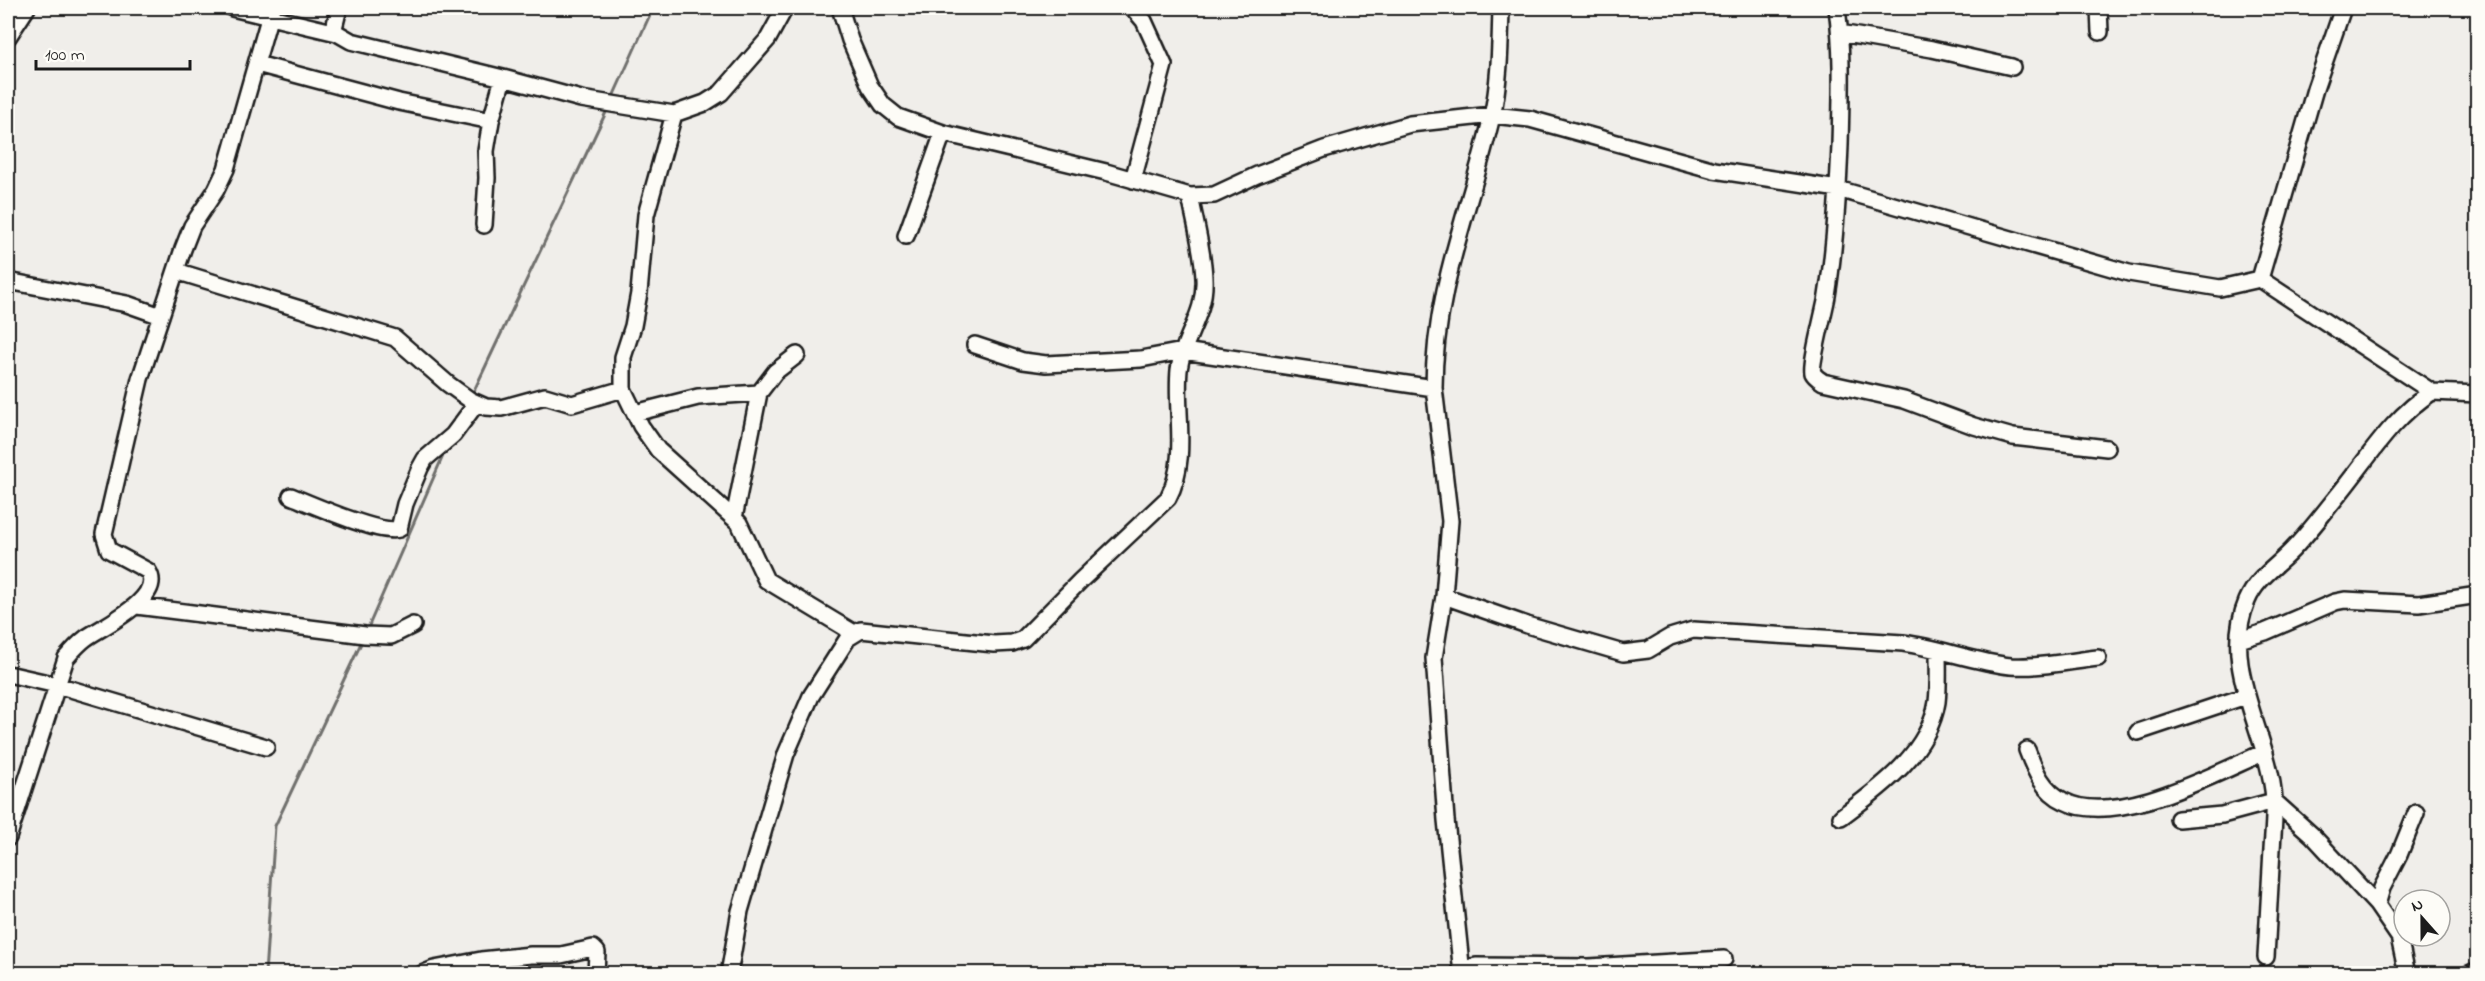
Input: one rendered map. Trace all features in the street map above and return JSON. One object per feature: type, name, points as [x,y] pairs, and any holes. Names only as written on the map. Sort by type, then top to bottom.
[{"type":"street","points":[[8,37],[27,8]]},
{"type":"street","points":[[232,8],[271,12],[337,33],[351,41],[610,105],[674,114],[705,103],[721,93],[768,39],[785,8]]},
{"type":"street","points":[[337,33],[334,22],[339,8]]},
{"type":"street","points":[[840,8],[859,63],[870,86],[883,105],[898,117],[943,133],[1190,196],[1214,195],[1257,175],[1324,150],[1410,124],[1492,115],[1530,119],[1714,170],[1838,189],[2129,273],[2220,288],[2260,279],[2432,392],[2478,394]]},
{"type":"street","points":[[1133,8],[1144,21],[1164,65],[1133,180]]},
{"type":"street","points":[[1501,8],[1498,75],[1492,115],[1444,286],[1434,387],[1450,521],[1444,596],[1434,658],[1446,820],[1461,972],[1487,966],[1589,967],[1724,959]]},
{"type":"street","points":[[1837,8],[1842,95],[1838,189],[1833,256],[1812,369],[1815,376],[1823,382],[1904,400],[1974,426],[2013,437],[2107,448]]},
{"type":"street","points":[[2099,8],[2100,32]]},
{"type":"street","points":[[2260,279],[2312,99],[2343,8]]},
{"type":"street","points":[[8,837],[66,658],[73,648],[137,606],[149,588],[150,574],[144,568],[109,550],[104,534],[140,379],[192,226],[216,190],[226,169],[271,12]]},
{"type":"street","points":[[1840,33],[1932,49],[2012,67]]},
{"type":"street","points":[[257,64],[399,102],[490,121]]},
{"type":"street","points":[[484,225],[486,151],[490,121],[503,78]]},
{"type":"street","points":[[674,114],[646,215],[639,294],[633,326],[623,357],[623,389],[641,426],[658,450],[734,518],[744,532],[766,580],[854,633]]},
{"type":"street","points":[[906,236],[943,133]]},
{"type":"street","points":[[729,974],[740,911],[786,753],[811,696],[854,633],[861,630],[879,630],[994,644],[1012,643],[1023,639],[1080,581],[1168,498],[1175,485],[1179,466],[1179,371],[1183,351],[1200,316],[1204,278],[1190,196]]},
{"type":"street","points":[[176,271],[395,338],[448,384],[476,404],[501,408],[545,396],[572,404],[623,389]]},
{"type":"street","points":[[8,280],[127,304],[161,316]]},
{"type":"street","points":[[975,345],[1023,361],[1046,364],[1141,359],[1183,351],[1434,387]]},
{"type":"street","points":[[734,518],[759,393],[775,372],[797,355]]},
{"type":"street","points":[[2266,957],[2274,801],[2265,752],[2246,696],[2239,640],[2240,619],[2257,584],[2300,541],[2354,476],[2397,419],[2432,392]]},
{"type":"street","points":[[634,413],[686,399],[759,393]]},
{"type":"street","points":[[291,496],[337,515],[384,529],[399,529],[405,504],[425,459],[453,435],[476,404]]},
{"type":"street","points":[[2239,640],[2345,600],[2419,604],[2478,595]]},
{"type":"street","points":[[1444,596],[1527,625],[1623,652],[1648,650],[1670,637],[1693,630],[1903,643],[1980,661],[2013,666],[2098,658]]},
{"type":"street","points":[[137,606],[365,635],[391,636],[413,625]]},
{"type":"street","points":[[1840,817],[1903,766],[1920,744],[1932,722],[1937,703],[1938,650]]},
{"type":"street","points":[[8,674],[57,685],[266,747]]},
{"type":"street","points":[[2138,732],[2246,696]]},
{"type":"street","points":[[2027,750],[2040,780],[2051,792],[2064,801],[2094,807],[2133,804],[2158,797],[2265,752]]},
{"type":"street","points":[[2178,819],[2222,815],[2274,801]]},
{"type":"street","points":[[2274,801],[2312,835],[2377,905],[2399,937],[2407,974]]},
{"type":"street","points":[[2377,905],[2382,888],[2399,855],[2416,813]]},
{"type":"street","points":[[422,974],[434,969],[470,962],[531,955],[561,955],[593,948],[597,952],[596,974]]},
{"type":"street","points":[[2469,974],[2478,970]]},
{"type":"waterway","points":[[612,99],[653,8]]},
{"type":"waterway","points":[[472,395],[608,108]]},
{"type":"waterway","points":[[367,630],[446,449]]},
{"type":"waterway","points":[[265,974],[275,826],[363,639]]}]
